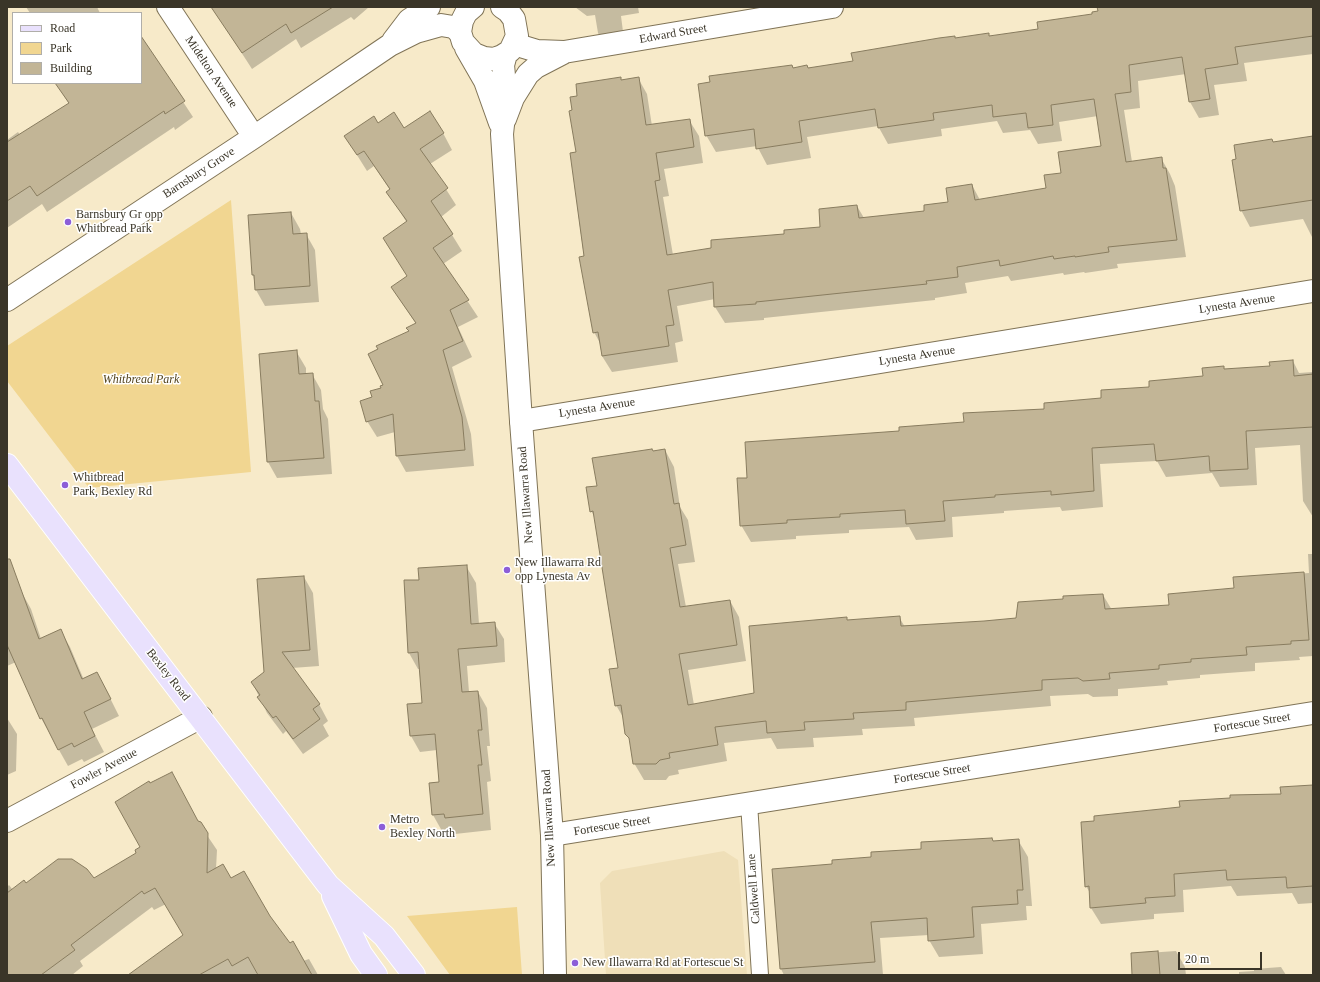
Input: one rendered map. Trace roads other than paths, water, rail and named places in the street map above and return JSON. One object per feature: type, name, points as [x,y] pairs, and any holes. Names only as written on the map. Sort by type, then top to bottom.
[{"type":"main road","name":"Bexley Road","points":[[7,465],[328,885],[384,936],[414,975]]},
{"type":"main road","name":"Bexley Road","points":[[328,885],[361,954],[376,975]]},
{"type":"street","name":"Midelton Avenue","points":[[168,7],[254,137]]},
{"type":"street","name":"Barnsbury Grove","points":[[390,44],[415,13],[429,7]]},
{"type":"street","name":"Edward Street","points":[[510,49],[564,52],[832,7]]},
{"type":"street","points":[[463,39],[463,17],[471,8]]},
{"type":"street","name":"New Illawarra Road","points":[[502,134],[506,97],[503,65],[517,29],[508,11]]},
{"type":"street","name":"Barnsbury Grove","points":[[7,300],[254,137],[390,44],[416,32],[441,25],[453,27],[474,54],[484,58],[499,58],[510,49]]},
{"type":"street","name":"New Illawarra Road","points":[[463,39],[485,81],[499,119],[502,134],[520,421],[552,835],[554,974]]},
{"type":"street","points":[[502,134],[510,104],[523,81],[536,67],[564,52]]},
{"type":"street","name":"Lynesta Avenue","points":[[520,421],[1313,291]]},
{"type":"street","name":"Fortescue Street","points":[[552,835],[1313,714]]},
{"type":"street","name":"Fowler Avenue","points":[[7,821],[201,717]]},
{"type":"lane","name":"Caldwell Lane","points":[[749,803],[760,975]]},
{"type":"place","name":"Barnsbury Gr opp Whitbread Park","points":[[68,222]]},
{"type":"place","name":"Whitbread Park, Bexley Rd","points":[[65,485]]},
{"type":"place","name":"New Illawarra Rd opp Lynesta Av","points":[[507,570]]},
{"type":"place","name":"Metro Bexley North","points":[[382,827]]},
{"type":"place","name":"New Illawarra Rd at Fortescue St","points":[[575,963]]},
{"type":"park label","name":"Whitbread Park","points":[[141,380]]}]
